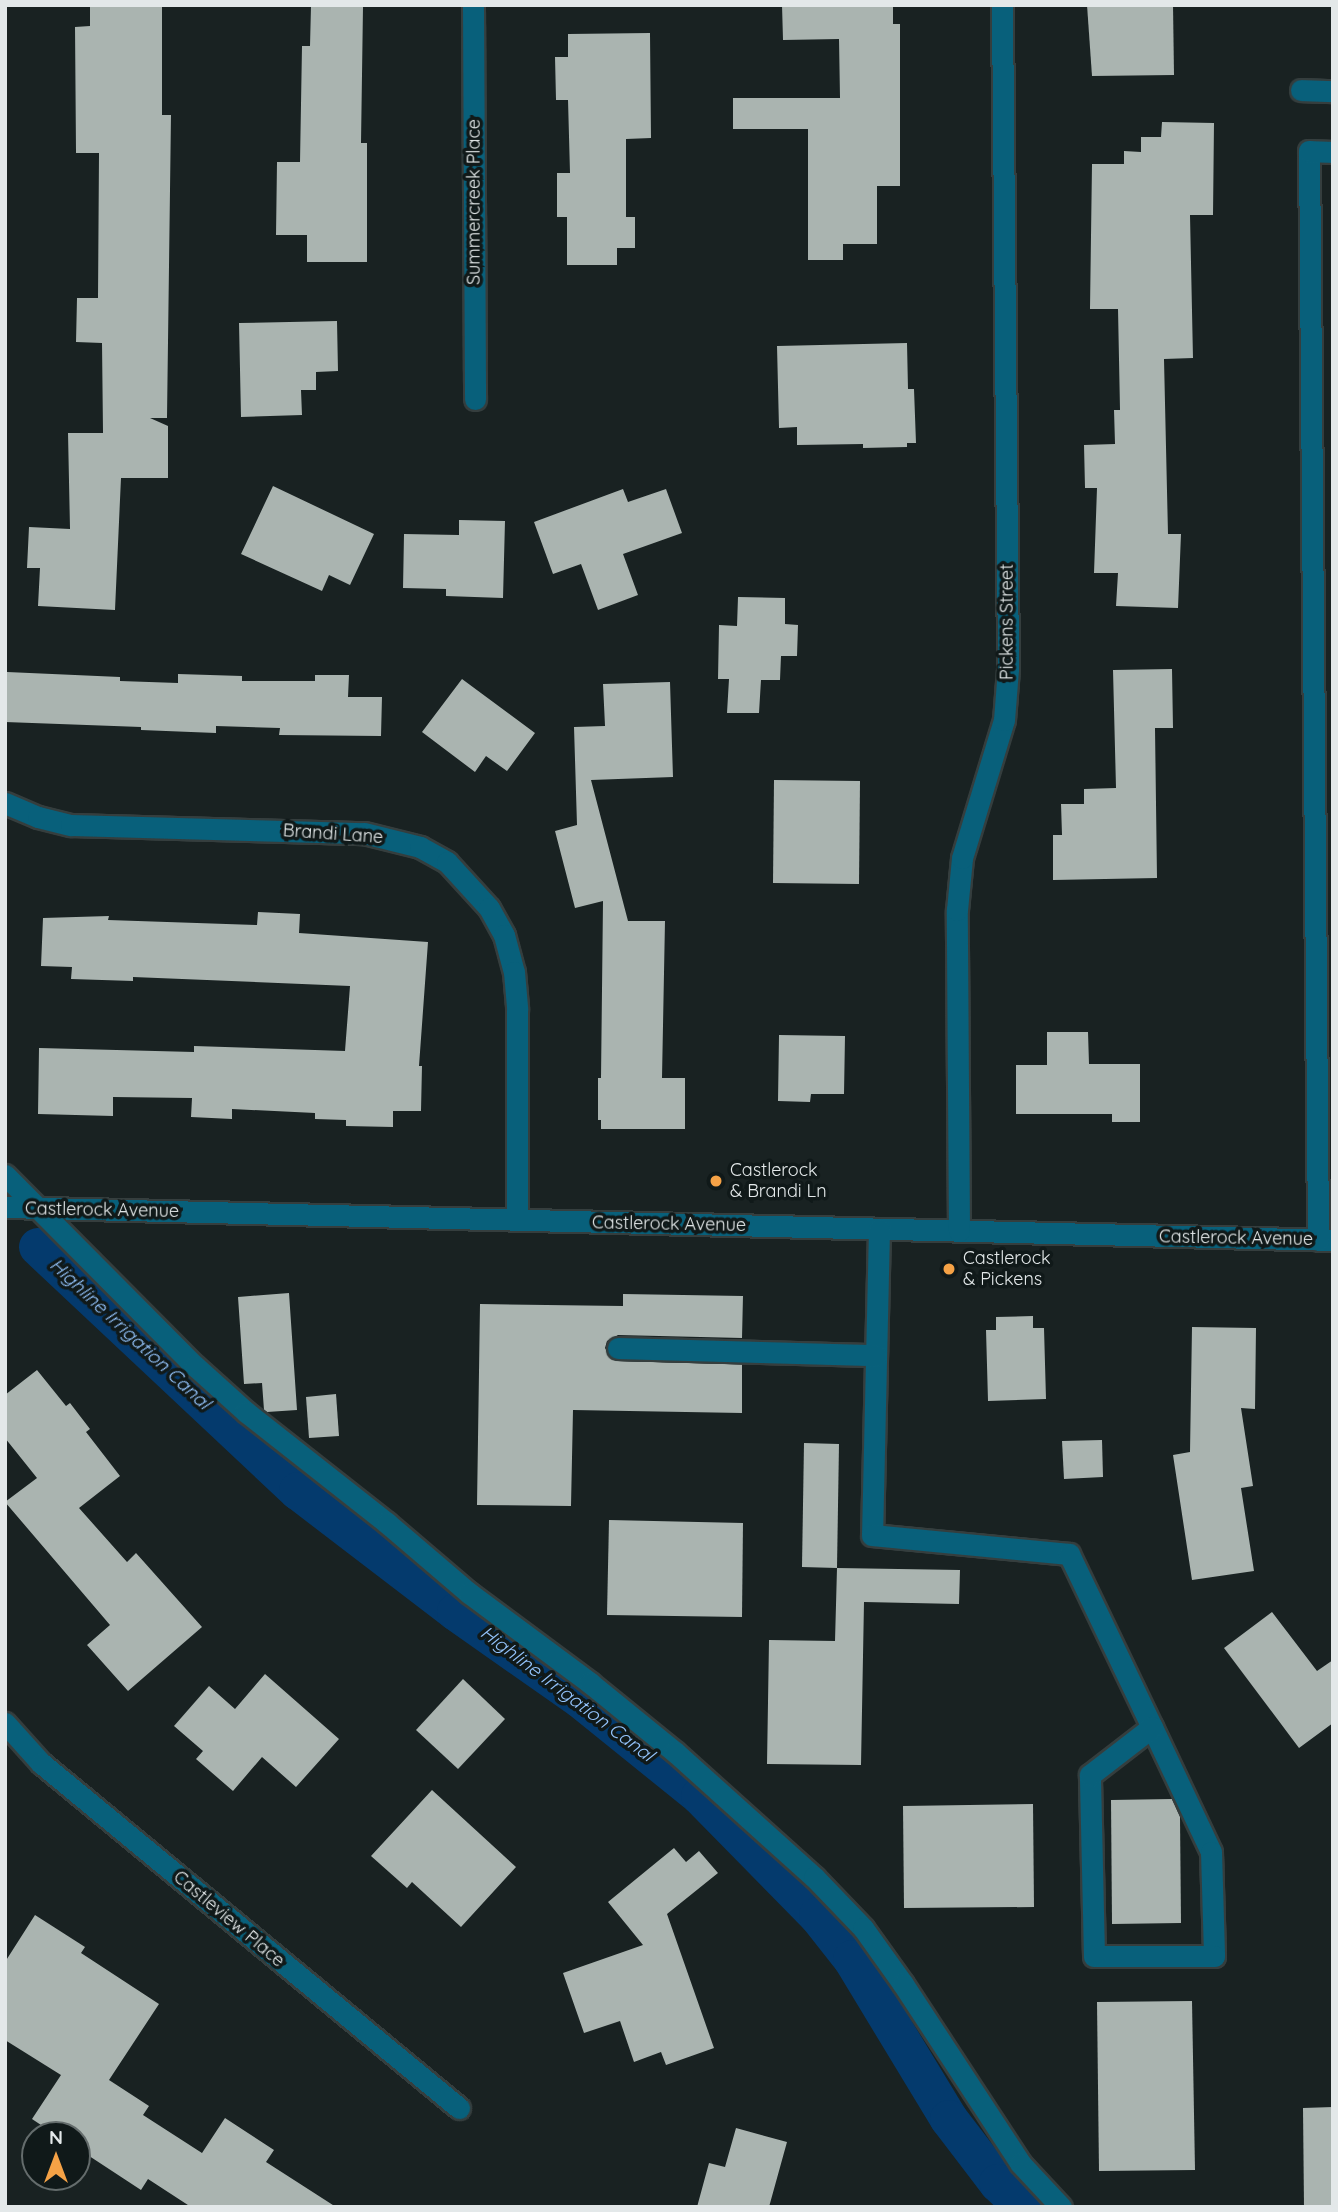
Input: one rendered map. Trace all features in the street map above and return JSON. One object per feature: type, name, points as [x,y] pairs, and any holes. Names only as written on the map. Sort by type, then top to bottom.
[{"type":"street","name":"Summercreek Place","points":[[472,5],[475,399]]},
{"type":"street","name":"Pickens Street","points":[[959,1231],[957,910],[962,859],[1004,720],[1008,669],[1002,5]]},
{"type":"street","points":[[1301,90],[1333,90]]},
{"type":"street","points":[[1325,1240],[1309,151],[1333,152]]},
{"type":"street","name":"Brandi Lane","points":[[5,803],[38,817],[71,825],[364,833],[420,847],[447,862],[489,908],[504,935],[514,972],[517,1010],[517,1220]]},
{"type":"street","points":[[5,1175],[195,1366],[246,1412],[387,1523],[460,1586],[601,1691],[675,1752],[814,1877],[863,1928],[904,1984],[1020,2163],[1061,2207]]},
{"type":"street","name":"Castlerock Avenue","points":[[5,1207],[1325,1240]]},
{"type":"street","points":[[879,1229],[872,1535],[1069,1554],[1152,1727],[1211,1852],[1214,1956],[1094,1956],[1090,1775],[1152,1727]]},
{"type":"street","points":[[618,1348],[876,1354]]},
{"type":"street","name":"Castleview Place","points":[[5,1723],[41,1763],[459,2108]]},
{"type":"building","points":[[90,5],[162,5],[162,115],[171,115],[167,418],[150,418],[168,426],[168,478],[121,478],[115,610],[38,606],[40,568],[27,568],[29,527],[70,529],[68,433],[103,433],[102,343],[76,342],[77,298],[98,298],[99,153],[76,153],[75,27],[90,26]]},
{"type":"building","points":[[782,5],[893,5],[893,24],[900,24],[900,186],[877,186],[877,244],[843,244],[843,260],[808,260],[808,129],[733,129],[733,98],[840,98],[839,39],[783,40]]},
{"type":"building","points":[[1087,5],[1173,5],[1174,75],[1092,76]]},
{"type":"building","points":[[311,6],[363,7],[361,143],[367,143],[367,262],[307,262],[307,235],[276,235],[277,162],[300,162],[302,46],[310,46]]},
{"type":"building","points":[[650,33],[651,138],[626,139],[626,217],[635,217],[635,248],[617,248],[617,265],[567,265],[567,217],[557,217],[557,173],[570,173],[568,100],[556,100],[555,57],[568,57],[568,34]]},
{"type":"building","points":[[1162,122],[1214,123],[1213,215],[1190,215],[1193,358],[1164,359],[1168,534],[1181,534],[1178,608],[1116,606],[1118,573],[1094,573],[1097,488],[1085,488],[1084,445],[1115,444],[1114,410],[1120,410],[1118,309],[1090,309],[1092,164],[1124,164],[1124,151],[1141,152],[1141,137],[1161,137]]},
{"type":"building","points":[[337,321],[338,371],[316,372],[316,390],[301,390],[302,415],[241,417],[239,323]]},
{"type":"building","points":[[907,343],[908,389],[914,389],[916,443],[907,443],[907,447],[863,448],[863,444],[797,445],[797,427],[779,428],[777,346]]},
{"type":"building","points":[[273,486],[374,534],[350,585],[329,575],[322,591],[241,554]]},
{"type":"building","points":[[623,489],[628,502],[666,489],[682,533],[623,554],[638,595],[598,610],[581,564],[553,574],[534,522]]},
{"type":"building","points":[[459,520],[505,521],[503,598],[446,596],[446,589],[403,588],[404,534],[459,535]]},
{"type":"building","points":[[738,597],[785,598],[785,624],[798,625],[797,656],[781,656],[780,680],[761,680],[759,713],[727,713],[729,679],[718,679],[719,625],[737,626]]},
{"type":"building","points":[[1172,669],[1173,728],[1155,728],[1157,878],[1053,880],[1053,835],[1062,835],[1061,804],[1084,804],[1084,789],[1116,788],[1113,670]]},
{"type":"building","points":[[7,672],[120,677],[120,681],[178,683],[178,674],[242,676],[242,681],[315,681],[315,675],[349,675],[348,697],[382,697],[381,736],[279,735],[280,728],[216,726],[216,733],[5,722]]},
{"type":"building","points":[[462,679],[535,733],[507,771],[486,756],[475,772],[422,732]]},
{"type":"building","points":[[670,682],[673,777],[591,780],[628,921],[665,921],[662,1078],[685,1078],[685,1129],[601,1129],[601,1120],[598,1120],[598,1078],[601,1078],[603,901],[575,908],[555,831],[577,825],[574,727],[605,726],[603,684]]},
{"type":"building","points":[[774,780],[860,781],[859,884],[773,883]]},
{"type":"building","points":[[258,912],[300,914],[299,933],[428,942],[419,1066],[422,1066],[421,1111],[393,1111],[393,1127],[346,1126],[346,1120],[315,1119],[315,1113],[232,1109],[232,1119],[191,1117],[192,1098],[113,1097],[113,1116],[38,1114],[39,1048],[194,1052],[194,1046],[345,1051],[350,986],[133,977],[133,981],[71,979],[72,967],[41,966],[43,918],[109,916],[108,920],[257,925]]},
{"type":"building","points":[[1047,1032],[1088,1032],[1089,1064],[1140,1064],[1140,1122],[1112,1122],[1112,1114],[1016,1114],[1016,1065],[1047,1065]]},
{"type":"building","points":[[779,1035],[845,1036],[844,1094],[811,1094],[810,1102],[778,1101]]},
{"type":"building","points":[[289,1293],[297,1410],[267,1412],[264,1410],[262,1383],[244,1384],[238,1297]]},
{"type":"building","points":[[623,1294],[743,1296],[742,1338],[618,1335],[607,1341],[605,1348],[611,1359],[618,1361],[742,1364],[742,1413],[573,1410],[571,1506],[477,1505],[480,1304],[623,1306]]},
{"type":"building","points":[[1033,1316],[1033,1328],[1044,1328],[1046,1399],[988,1401],[986,1330],[996,1330],[996,1317]]},
{"type":"building","points":[[1192,1327],[1256,1328],[1255,1409],[1241,1408],[1253,1486],[1241,1488],[1254,1571],[1192,1580],[1173,1455],[1190,1452]]},
{"type":"building","points":[[37,1370],[66,1406],[70,1403],[90,1429],[86,1432],[120,1476],[79,1508],[127,1562],[136,1553],[202,1627],[128,1691],[87,1645],[110,1625],[5,1502],[37,1478],[5,1438],[5,1395]]},
{"type":"building","points":[[336,1394],[339,1436],[309,1438],[306,1397]]},
{"type":"building","points":[[1102,1440],[1103,1477],[1064,1479],[1062,1441]]},
{"type":"building","points":[[804,1443],[839,1444],[837,1568],[802,1567]]},
{"type":"building","points":[[609,1520],[743,1523],[742,1617],[607,1615]]},
{"type":"building","points":[[837,1568],[960,1570],[959,1604],[864,1602],[861,1765],[767,1764],[769,1640],[835,1641]]},
{"type":"building","points":[[1272,1612],[1317,1671],[1333,1660],[1333,1723],[1299,1748],[1224,1648]]},
{"type":"building","points":[[265,1674],[339,1739],[296,1787],[262,1757],[233,1791],[196,1759],[203,1751],[174,1726],[209,1686],[235,1709]]},
{"type":"building","points":[[463,1679],[505,1719],[458,1769],[416,1730]]},
{"type":"building","points":[[432,1790],[516,1867],[461,1927],[412,1882],[407,1888],[371,1856]]},
{"type":"building","points":[[1172,1799],[1180,1817],[1181,1923],[1112,1924],[1111,1800]]},
{"type":"building","points":[[1033,1804],[1034,1907],[904,1908],[903,1806]]},
{"type":"building","points":[[674,1848],[686,1862],[699,1851],[718,1873],[667,1914],[714,2048],[666,2065],[661,2052],[634,2062],[620,2021],[584,2033],[563,1973],[643,1945],[608,1902]]},
{"type":"building","points":[[35,1915],[85,1947],[81,1953],[159,2004],[109,2080],[149,2106],[143,2115],[202,2153],[225,2118],[274,2150],[266,2162],[336,2207],[191,2207],[148,2179],[141,2190],[91,2157],[91,2121],[32,2119],[61,2075],[5,2040],[5,1962]]},
{"type":"building","points":[[1192,2001],[1195,2170],[1099,2171],[1097,2002]]},
{"type":"building","points":[[1333,2107],[1333,2207],[1304,2207],[1303,2108]]},
{"type":"building","points":[[736,2128],[787,2142],[769,2207],[697,2207],[709,2163],[725,2167]]},
{"type":"waterway","name":"Highline Irrigation Canal","points":[[38,1247],[298,1491],[456,1612],[580,1699],[700,1796],[818,1916],[852,1959],[949,2119],[998,2183],[1023,2207]]},
{"type":"place","name":"Castlerock & Brandi Ln","points":[[716,1181]]},
{"type":"place","name":"Castlerock & Pickens","points":[[949,1269]]}]
